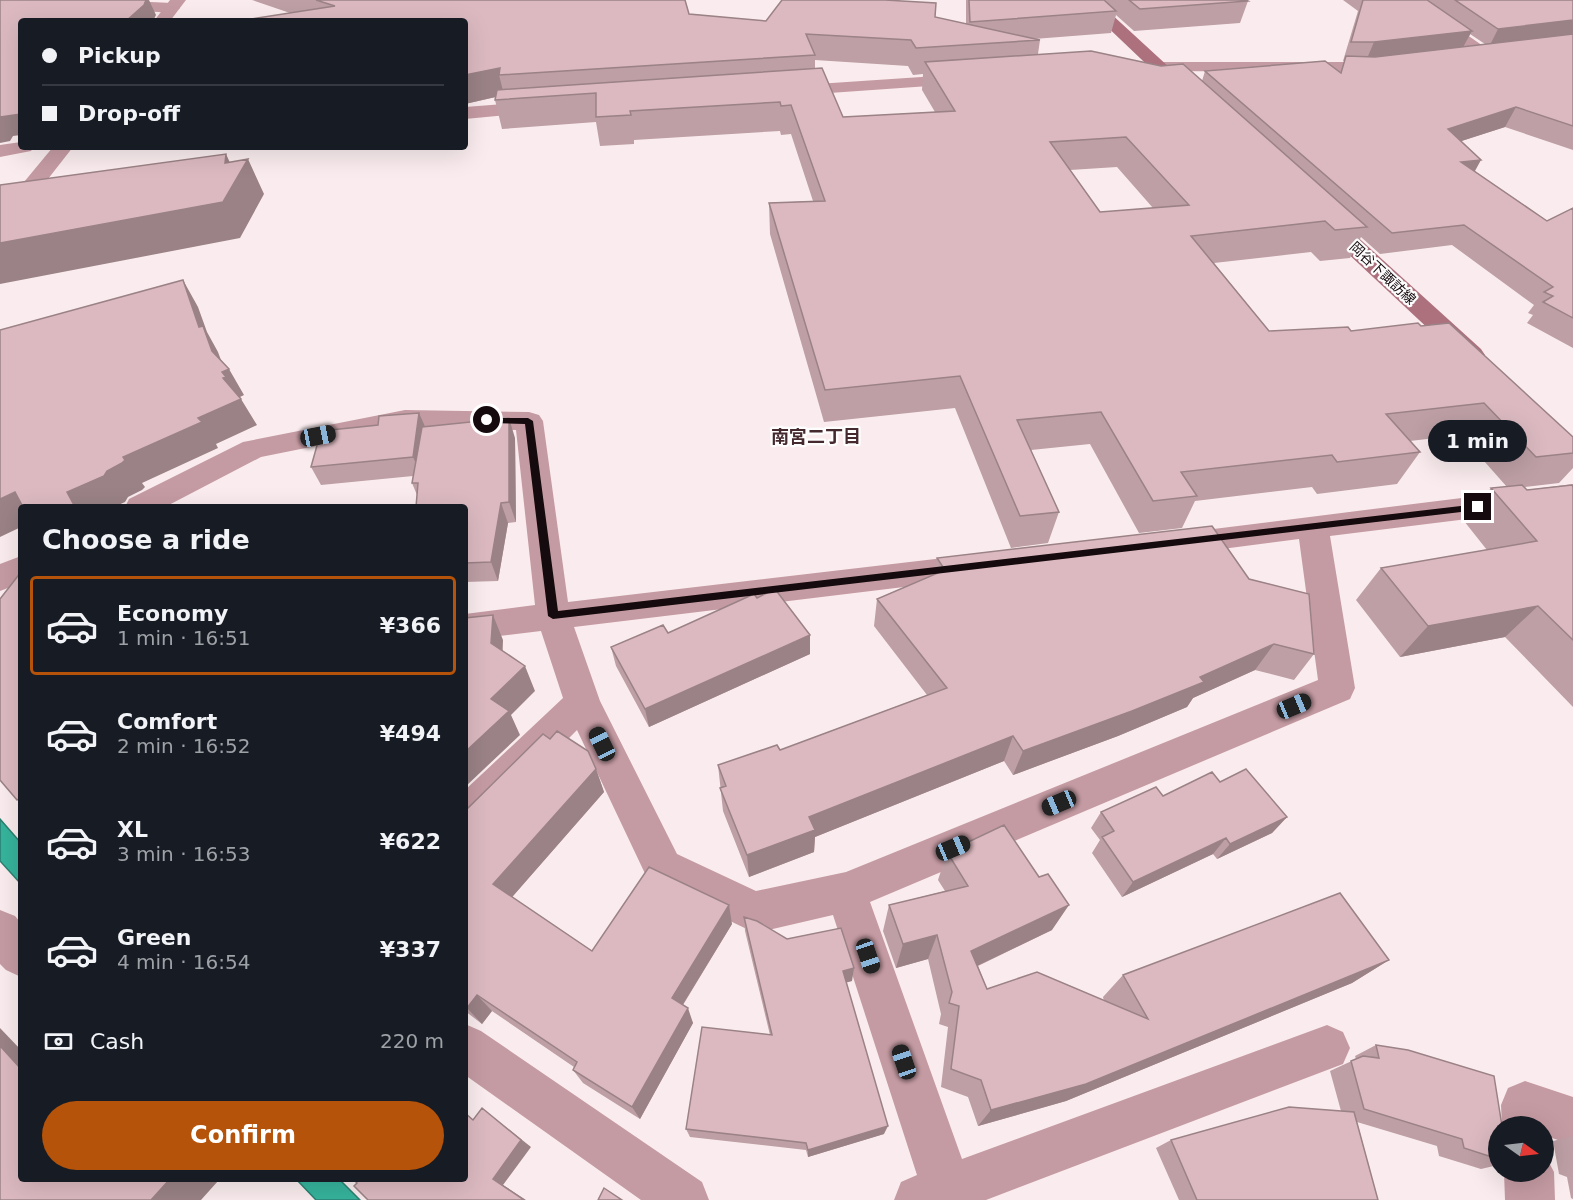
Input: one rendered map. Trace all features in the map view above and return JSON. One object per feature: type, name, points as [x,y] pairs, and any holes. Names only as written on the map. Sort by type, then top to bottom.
[{"type":"main road","points":[[1088,0],[1206,110]]},
{"type":"main road","name":"岡谷下諏訪線","points":[[1306,202],[1487,368]]},
{"type":"street","points":[[1407,0],[1457,37],[1487,55]]},
{"type":"street","points":[[95,5],[170,10]]},
{"type":"street","points":[[1465,58],[1510,52]]},
{"type":"street","points":[[1125,68],[1399,66]]},
{"type":"street","points":[[768,92],[983,78]]},
{"type":"street","points":[[468,113],[566,106]]},
{"type":"street","points":[[0,151],[18,148]]},
{"type":"street","points":[[0,225],[61,150]]},
{"type":"street","points":[[146,504],[253,449],[405,419],[528,421],[553,616],[582,702],[663,868],[755,912],[846,892],[1337,688],[1313,527]]},
{"type":"street","points":[[1146,547],[1573,495]]},
{"type":"street","points":[[468,627],[1004,563]]},
{"type":"street","points":[[0,579],[18,570]]},
{"type":"street","points":[[468,813],[582,702]]},
{"type":"street","points":[[846,892],[933,1195],[1327,1048]]},
{"type":"street","points":[[0,931],[18,952]]},
{"type":"street","points":[[468,1049],[684,1200]]},
{"type":"street","points":[[1526,1116],[1525,1105],[1573,1121]]},
{"type":"street","points":[[1529,1182],[1530,1200]]},
{"type":"shaded area","points":[[0,819],[18,840],[18,881],[0,861]]},
{"type":"shaded area","points":[[299,1182],[342,1182],[360,1200],[316,1200]]},
{"type":"building","points":[[0,0],[146,0],[144,5],[129,18],[18,18],[18,114],[0,117]]},
{"type":"building","points":[[316,0],[685,0],[689,14],[766,21],[782,0],[885,0],[936,3],[935,17],[1040,40],[916,48],[911,40],[806,34],[815,55],[499,75],[500,68],[468,74],[468,18],[257,18],[335,6]]},
{"type":"building","points":[[969,0],[1104,0],[1116,11],[970,22]]},
{"type":"building","points":[[1129,0],[1246,0],[1248,1],[1140,9]]},
{"type":"building","points":[[1363,0],[1427,0],[1472,31],[1374,42],[1351,42]]},
{"type":"building","points":[[1455,0],[1573,0],[1573,20],[1498,29]]},
{"type":"building","points":[[1573,34],[1573,126],[1516,107],[1448,129],[1481,160],[1461,162],[1547,221],[1573,208],[1573,318],[1543,302],[1553,296],[1544,292],[1553,287],[1464,225],[1392,233],[1205,71],[1325,61],[1341,73],[1346,56],[1375,57]]},
{"type":"building","points":[[1091,51],[1161,66],[1183,64],[1367,227],[1335,230],[1325,221],[1191,236],[1269,331],[1348,327],[1351,331],[1418,323],[1421,326],[1449,323],[1573,437],[1573,453],[1536,457],[1484,403],[1386,414],[1420,452],[1337,462],[1332,455],[1181,472],[1197,496],[1153,501],[1101,412],[1017,420],[1059,512],[1020,516],[960,376],[825,390],[769,203],[825,201],[791,105],[781,106],[780,102],[630,111],[631,115],[596,117],[596,93],[495,100],[497,90],[822,68],[843,117],[955,111],[925,62]],"holes":[[[1126,137],[1189,205],[1100,212],[1050,142]]]},
{"type":"building","points":[[226,154],[225,163],[248,159],[223,202],[0,243],[0,185]]},
{"type":"building","points":[[183,280],[199,327],[203,326],[212,351],[229,369],[222,372],[226,377],[223,378],[241,399],[198,418],[202,422],[123,457],[125,460],[122,463],[107,471],[104,476],[67,492],[73,504],[21,504],[15,492],[0,499],[0,330]]},
{"type":"building","points":[[419,413],[413,457],[311,467],[321,431],[378,425],[379,416]]},
{"type":"building","points":[[509,418],[509,502],[501,503],[491,562],[468,563],[468,504],[416,504],[418,483],[412,483],[422,427]]},
{"type":"building","points":[[1522,485],[1527,490],[1572,485],[1573,487],[1573,640],[1538,606],[1428,626],[1381,568],[1537,541],[1491,488]]},
{"type":"building","points":[[1212,526],[1249,579],[1309,594],[1314,654],[1274,644],[1200,677],[1204,682],[1023,751],[1013,736],[809,817],[815,830],[747,855],[720,788],[726,786],[718,765],[777,745],[780,750],[947,688],[877,599],[945,570],[937,558]]},
{"type":"building","points":[[18,576],[17,800],[0,780],[0,599]]},
{"type":"building","points":[[775,589],[810,635],[645,709],[611,647],[663,625],[668,633],[754,594],[757,598]]},
{"type":"building","points":[[493,615],[491,643],[525,666],[491,699],[509,711],[468,749],[468,618]]},
{"type":"building","points":[[557,731],[588,751],[596,769],[493,884],[592,951],[649,867],[729,905],[672,998],[688,1008],[632,1107],[573,1070],[577,1062],[477,995],[468,1007],[468,808],[543,734],[550,739]]},
{"type":"building","points":[[1246,769],[1287,817],[1230,844],[1226,838],[1133,882],[1102,837],[1114,831],[1101,812],[1156,787],[1163,796],[1212,772],[1220,782]]},
{"type":"building","points":[[1004,825],[1039,877],[1048,874],[1069,905],[971,951],[987,989],[1037,972],[1148,1019],[1123,975],[1340,893],[1389,960],[1086,1084],[991,1110],[981,1080],[951,1069],[959,1006],[949,1003],[952,992],[937,935],[903,944],[889,905],[968,886],[947,852]]},
{"type":"building","points":[[744,917],[757,921],[787,939],[841,928],[854,968],[843,971],[888,1126],[808,1150],[806,1143],[686,1129],[702,1027],[772,1035]]},
{"type":"building","points":[[1376,1045],[1408,1050],[1494,1076],[1500,1116],[1488,1116],[1488,1156],[1464,1148],[1462,1139],[1364,1109],[1351,1061],[1363,1056],[1379,1058]]},
{"type":"building","points":[[0,1046],[18,1066],[18,1182],[167,1182],[151,1200],[0,1200]]},
{"type":"building","points":[[1289,1107],[1354,1112],[1378,1200],[1197,1200],[1171,1140]]},
{"type":"building","points":[[482,1108],[521,1140],[493,1179],[524,1200],[368,1200],[354,1186],[356,1182],[468,1182],[468,1116],[473,1120]]},
{"type":"building","points":[[604,1188],[622,1200],[598,1200]]},
{"type":"district","name":"南宮二丁目","points":[[816,436]]},
{"type":"route","points":[[487,420],[528,421],[553,616],[1478,507]]}]
